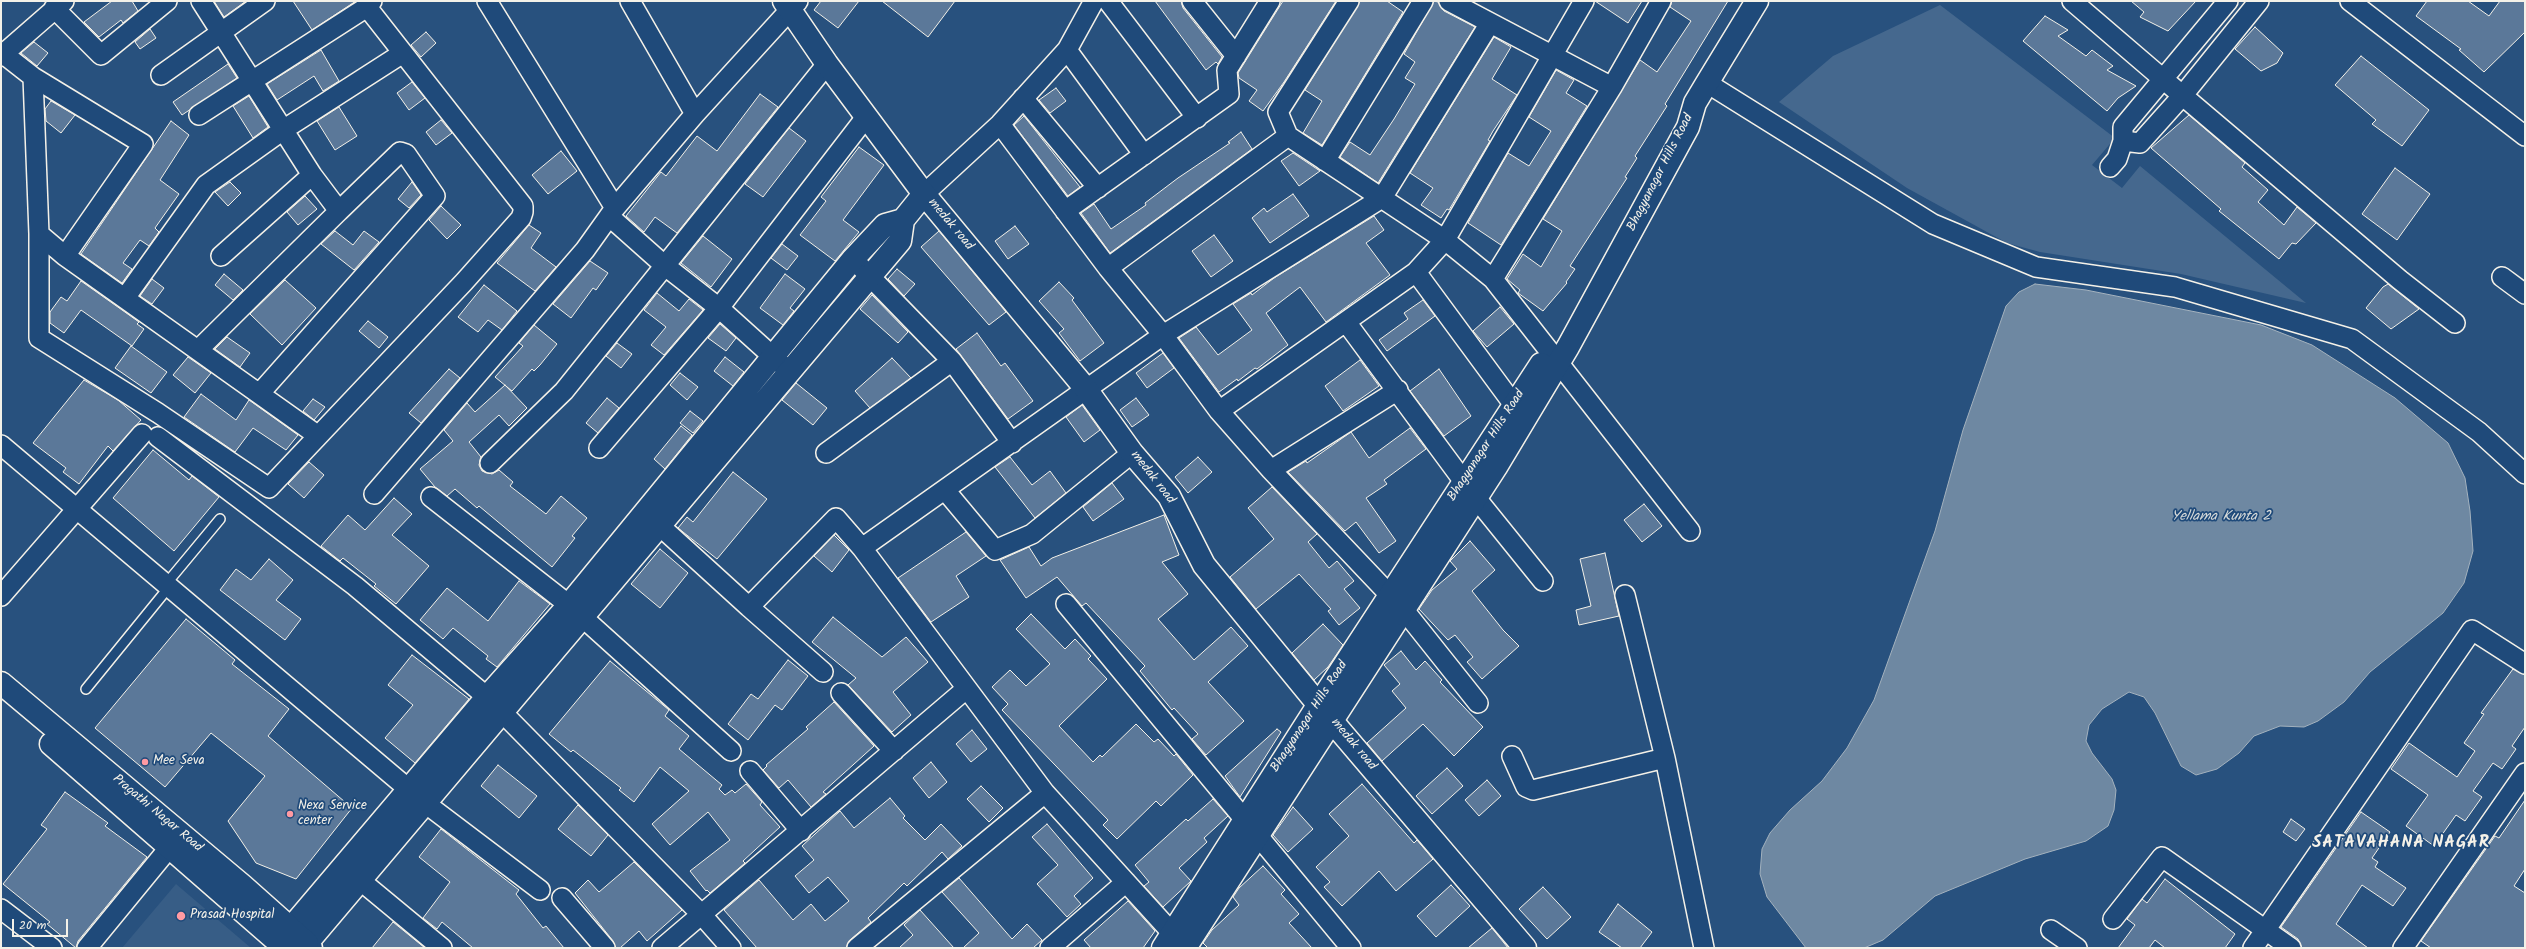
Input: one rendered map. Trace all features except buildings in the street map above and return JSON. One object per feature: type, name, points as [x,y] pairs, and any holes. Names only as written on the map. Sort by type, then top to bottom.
[{"type":"street","points":[[65,256],[144,144],[33,77],[2,54],[59,4],[101,55],[166,1]]},
{"type":"street","points":[[201,1],[312,176],[339,211]]},
{"type":"street","points":[[161,75],[265,1]]},
{"type":"street","points":[[487,1],[612,212],[664,265],[719,308],[771,357],[790,372]]},
{"type":"street","points":[[630,1],[695,114]]},
{"type":"street","points":[[652,520],[790,372],[900,241],[903,220],[924,194],[1000,124],[1067,50],[1094,1]]},
{"type":"street","points":[[1108,1],[1197,118]]},
{"type":"street","points":[[1192,1],[1236,56]]},
{"type":"street","points":[[1065,210],[1229,94],[1227,70],[1270,1]]},
{"type":"street","points":[[1349,1],[1278,112],[1288,136],[1445,240],[1493,279],[1555,355],[1690,531]]},
{"type":"street","points":[[1325,161],[1423,1]]},
{"type":"street","points":[[1449,1],[1612,87]]},
{"type":"street","points":[[1219,410],[1416,272],[1445,240],[1551,55],[1584,1]]},
{"type":"street","name":"Bhagyanagar Hills Road","points":[[1178,945],[1245,819],[1325,712],[1397,602],[1476,498],[1555,355],[1688,127],[1695,103],[1706,83],[1757,1]]},
{"type":"street","points":[[2072,1],[2400,280],[2455,323]]},
{"type":"street","points":[[2110,167],[2117,159],[2123,141],[2123,127],[2228,1]]},
{"type":"street","points":[[2123,141],[2140,143],[2183,95],[2259,1]]},
{"type":"street","points":[[2350,1],[2525,136]]},
{"type":"street","points":[[1493,279],[1612,87],[1655,3]]},
{"type":"street","points":[[33,77],[39,234],[40,338],[158,413],[269,488],[317,435],[464,282],[522,218],[523,206],[403,53],[369,4],[199,115]]},
{"type":"street","points":[[374,494],[585,250],[612,212],[791,4]]},
{"type":"street","name":"medak road","points":[[791,4],[827,64],[924,194],[1086,389],[1132,453],[1170,496],[1204,565],[1325,712],[1525,948]]},
{"type":"street","points":[[862,548],[1163,335],[1382,198],[1490,23]]},
{"type":"street","points":[[1067,50],[1144,154]]},
{"type":"street","points":[[125,298],[206,185],[282,130],[403,53]]},
{"type":"street","points":[[490,463],[564,391],[827,64]]},
{"type":"street","points":[[1706,83],[1933,224],[2036,267],[2175,287],[2352,339],[2479,432],[2525,474]]},
{"type":"street","points":[[1023,98],[1098,188]]},
{"type":"street","points":[[599,448],[719,308],[866,117]]},
{"type":"street","points":[[1000,124],[1108,268],[1163,335],[1219,410],[1271,470],[1397,602],[1478,703]]},
{"type":"street","points":[[1108,268],[1288,136]]},
{"type":"street","points":[[198,350],[400,152],[406,154],[435,196],[260,393]]},
{"type":"street","points":[[221,256],[312,176]]},
{"type":"street","points":[[293,944],[417,796],[576,612],[652,520],[771,357],[853,259],[884,225],[903,220]]},
{"type":"street","points":[[39,234],[65,256],[260,393],[317,435]]},
{"type":"street","points":[[853,259],[952,361],[1012,443]]},
{"type":"street","points":[[1416,272],[1514,405]]},
{"type":"street","points":[[2502,277],[2525,294]]},
{"type":"street","points":[[1346,322],[1398,390],[1476,498],[1544,580]]},
{"type":"street","name":"Bhagyanagar Hills Road","points":[[1397,602],[1464,481],[1514,405],[1555,355]]},
{"type":"street","points":[[826,453],[952,361]]},
{"type":"street","points":[[1271,470],[1398,390]]},
{"type":"street","points":[[1,596],[76,509],[150,435],[354,586],[495,705],[701,914],[731,948]]},
{"type":"street","points":[[1,445],[417,796],[540,890]]},
{"type":"street","points":[[945,490],[995,550],[1032,534],[1132,453]]},
{"type":"street","points":[[432,497],[576,612],[731,751]]},
{"type":"street","points":[[749,607],[836,518],[862,548],[1045,793],[1126,882],[1178,945]]},
{"type":"street","points":[[652,520],[822,672]]},
{"type":"street","points":[[1625,595],[1665,758],[1704,948]]},
{"type":"street","points":[[1066,604],[1351,948]]},
{"type":"street","points":[[2253,948],[2472,630],[2525,664]]},
{"type":"street","name":"Pragathi Nagar Road","points":[[1,683],[293,944]]},
{"type":"street","points":[[662,948],[894,752],[966,689]]},
{"type":"street","points":[[841,692],[894,752]]},
{"type":"street","name":"Pragathi Nagar Road","points":[[1,700],[169,848],[293,944]]},
{"type":"street","name":"Bhagyanagar Hills Road","points":[[1178,945],[1259,836],[1325,712]]},
{"type":"street","points":[[1512,756],[1526,787],[1533,790],[1665,758]]},
{"type":"street","points":[[750,770],[800,831]]},
{"type":"street","points":[[2403,948],[2525,774]]},
{"type":"street","points":[[857,948],[1045,793]]},
{"type":"street","points":[[293,944],[361,881],[417,796]]},
{"type":"street","points":[[87,948],[169,848]]},
{"type":"street","points":[[2113,919],[2162,858],[2266,929],[2291,948]]},
{"type":"street","points":[[361,881],[442,948]]},
{"type":"street","points":[[1050,948],[1126,882]]},
{"type":"street","points":[[562,898],[605,948]]},
{"type":"street","points":[[1,909],[52,948]]},
{"type":"street","points":[[2051,930],[2077,948]]},
{"type":"lane","points":[[86,689],[220,519]]},
{"type":"shaded area","points":[[1940,5],[2115,138],[2092,165],[2122,188],[2140,166],[2306,303],[2181,274],[2040,252],[2007,243],[1907,188],[1779,102],[1833,56]]},
{"type":"shaded area","name":"Prasad Hospital","points":[[176,884],[251,948],[122,948]]},
{"type":"water","name":"Yellama Kunta 2","points":[[2035,284],[2086,290],[2261,325],[2312,345],[2395,398],[2448,443],[2465,478],[2470,511],[2473,551],[2464,583],[2443,613],[2370,672],[2344,702],[2318,721],[2304,727],[2280,726],[2254,736],[2239,753],[2217,769],[2196,775],[2181,766],[2155,713],[2144,697],[2129,692],[2102,709],[2089,725],[2086,741],[2092,753],[2112,779],[2116,790],[2114,810],[2108,826],[2086,841],[2025,859],[1935,896],[1883,940],[1864,948],[1806,948],[1767,897],[1760,874],[1762,849],[1770,833],[1790,810],[1822,781],[1847,748],[1874,700],[1935,531],[1963,430],[2006,306],[2019,292]]},
{"type":"place","name":"Mee Seva","points":[[145,762]]},
{"type":"place","name":"Nexa Service center","points":[[290,814]]},
{"type":"place","name":"Prasad Hospital","points":[[181,916]]},
{"type":"district","name":"SATAVAHANA NAGAR","points":[[2401,844]]}]
